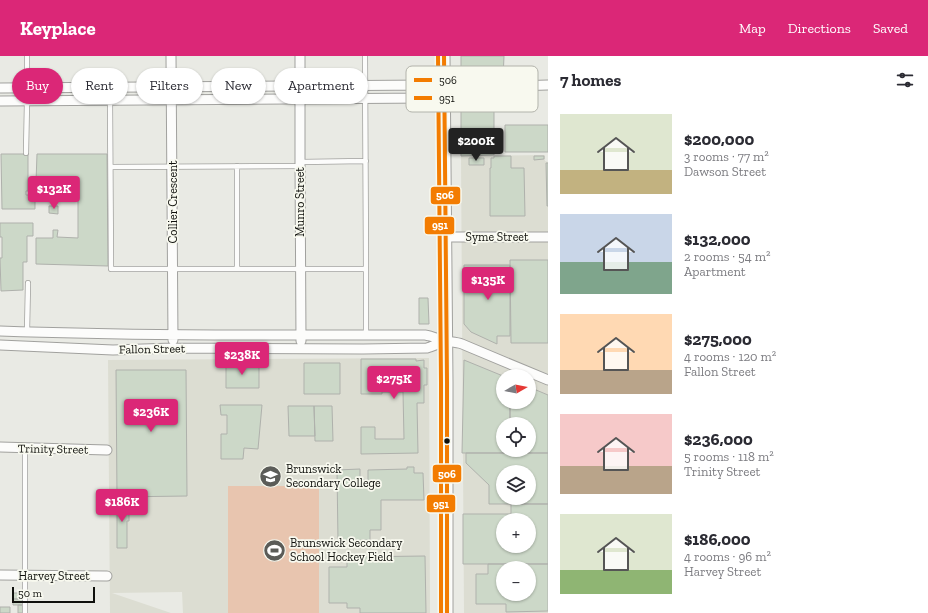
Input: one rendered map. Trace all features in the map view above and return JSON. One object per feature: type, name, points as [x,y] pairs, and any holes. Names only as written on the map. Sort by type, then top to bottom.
[{"type":"street","name":"Collier Crescent","points":[[172,56],[172,68]]},
{"type":"street","name":"Munro Street","points":[[300,56],[300,68]]},
{"type":"street","points":[[368,85],[406,86]]},
{"type":"street","points":[[538,85],[548,85]]},
{"type":"street","points":[[63,87],[136,86]]},
{"type":"street","points":[[203,86],[274,86]]},
{"type":"street","points":[[0,88],[12,88]]},
{"type":"street","points":[[203,99],[274,98]]},
{"type":"street","points":[[368,98],[406,98]]},
{"type":"street","points":[[0,101],[12,101]]},
{"type":"street","name":"Collier Crescent","points":[[172,104],[173,348]]},
{"type":"street","name":"Munro Street","points":[[300,104],[301,348]]},
{"type":"street","points":[[444,112],[447,613]]},
{"type":"street","name":"Syme Street","points":[[445,237],[548,237]]},
{"type":"street","name":"Fallon Street","points":[[0,331],[173,335],[425,335],[446,341],[457,342],[548,380]]},
{"type":"street","name":"Fallon Street","points":[[0,345],[114,350],[173,348],[363,349],[426,348],[446,341]]},
{"type":"street","name":"Trinity Street","points":[[0,447],[107,450]]},
{"type":"street","name":"Harvey Street","points":[[0,575],[107,576]]},
{"type":"lane","points":[[27,56],[27,68]]},
{"type":"lane","points":[[365,56],[365,68]]},
{"type":"lane","points":[[26,153],[27,104]]},
{"type":"lane","points":[[110,104],[110,269],[366,269]]},
{"type":"lane","points":[[365,104],[366,335]]},
{"type":"lane","points":[[111,167],[237,166],[366,161]]},
{"type":"lane","points":[[237,166],[237,269]]},
{"type":"lane","points":[[27,332],[28,283]]},
{"type":"lane","points":[[25,448],[25,613]]},
{"type":"shaded area","points":[[545,155],[545,161],[548,162],[548,613],[464,613],[461,156]]},
{"type":"shaded area","name":"Brunswick Secondary College","points":[[429,358],[430,613],[183,613],[182,592],[112,593],[171,613],[110,613],[108,360]]},
{"type":"shaded area","name":"Brunswick Secondary School Hockey Field","points":[[228,486],[319,486],[319,613],[228,613]]},
{"type":"building","points":[[461,56],[504,56],[504,66],[461,66]]},
{"type":"building","points":[[461,112],[494,112],[494,155],[461,156]]},
{"type":"building","points":[[505,125],[548,125],[548,152],[505,152]]},
{"type":"building","points":[[1,154],[28,154],[28,191],[26,191],[26,195],[35,195],[35,209],[2,209]]},
{"type":"building","points":[[37,154],[107,154],[108,266],[36,264],[36,238],[53,238],[53,230],[58,230],[57,237],[78,238],[78,182],[57,182],[57,189],[53,189],[53,182],[36,182]]},
{"type":"building","points":[[494,156],[511,156],[511,168],[524,168],[525,216],[490,216],[490,168],[491,158],[494,158]]},
{"type":"building","points":[[534,156],[544,156],[544,159],[534,160]]},
{"type":"building","points":[[469,158],[484,158],[484,165],[469,165]]},
{"type":"building","points":[[546,163],[548,163],[548,206],[547,206]]},
{"type":"building","points":[[49,206],[58,206],[58,214],[49,213]]},
{"type":"building","points":[[0,223],[33,223],[33,236],[27,236],[27,262],[23,262],[23,290],[1,291],[0,258],[2,258],[2,237],[0,237]]},
{"type":"building","points":[[510,260],[548,260],[548,343],[511,343]]},
{"type":"building","points":[[464,265],[510,265],[510,336],[497,336],[497,344],[471,332],[464,324]]},
{"type":"building","points":[[419,298],[428,298],[429,324],[419,324]]},
{"type":"building","points":[[361,359],[424,360],[424,368],[427,368],[427,385],[424,385],[424,403],[417,403],[418,453],[361,454],[361,427],[375,427],[375,439],[404,439],[403,392],[361,394]]},
{"type":"building","points":[[464,360],[496,373],[496,409],[510,409],[510,417],[496,417],[496,453],[462,453]]},
{"type":"building","points":[[235,361],[250,361],[250,365],[259,365],[259,388],[226,388],[226,365],[235,365]]},
{"type":"building","points":[[304,363],[340,363],[340,394],[304,394]]},
{"type":"building","points":[[116,370],[186,370],[187,496],[117,497]]},
{"type":"building","points":[[536,390],[548,395],[548,453],[536,453],[536,417],[510,417],[510,409],[536,409]]},
{"type":"building","points":[[220,405],[262,405],[258,449],[244,448],[243,459],[221,459],[221,434],[227,434],[227,415],[221,415]]},
{"type":"building","points":[[288,406],[314,406],[315,436],[289,436]]},
{"type":"building","points":[[314,406],[332,406],[333,441],[315,441]]},
{"type":"building","points":[[466,453],[496,453],[496,457],[536,457],[536,453],[548,453],[548,504],[536,504],[536,465],[496,465],[496,504],[489,504],[489,485],[466,463]]},
{"type":"building","points":[[407,467],[414,467],[414,473],[423,473],[424,500],[381,500],[381,530],[370,530],[370,540],[338,541],[337,470],[360,469],[360,480],[368,480],[368,470],[407,469]]},
{"type":"building","points":[[117,501],[129,501],[127,548],[117,548]]},
{"type":"building","points":[[548,504],[548,564],[536,564],[536,561],[496,561],[496,564],[463,564],[463,514],[496,514],[496,553],[536,553],[536,513],[511,513],[511,505]]},
{"type":"building","points":[[425,556],[426,613],[360,613],[360,608],[347,608],[347,603],[329,603],[329,567],[347,567],[347,557]]},
{"type":"building","points":[[488,564],[496,564],[496,601],[536,601],[536,564],[548,564],[548,611],[506,612],[506,604],[476,604],[476,574],[488,574]]},
{"type":"building","points":[[13,593],[23,593],[23,599],[13,599]]},
{"type":"building","points":[[13,599],[23,599],[23,605],[13,605]]},
{"type":"building","points":[[18,605],[23,605],[23,613],[18,613]]},
{"type":"building","points":[[0,607],[10,607],[10,613],[0,613]]},
{"type":"transit line","name":"951","points":[[438,56],[438,66]]},
{"type":"transit line","name":"506","points":[[444,56],[444,66]]},
{"type":"transit line","name":"951","points":[[439,112],[441,613]]},
{"type":"transit line","name":"506","points":[[445,112],[447,613]]},
{"type":"place","name":"Brunswick Secondary College","points":[[270,476]]},
{"type":"place","name":"Brunswick Secondary School Hockey Field","points":[[274,550]]}]
